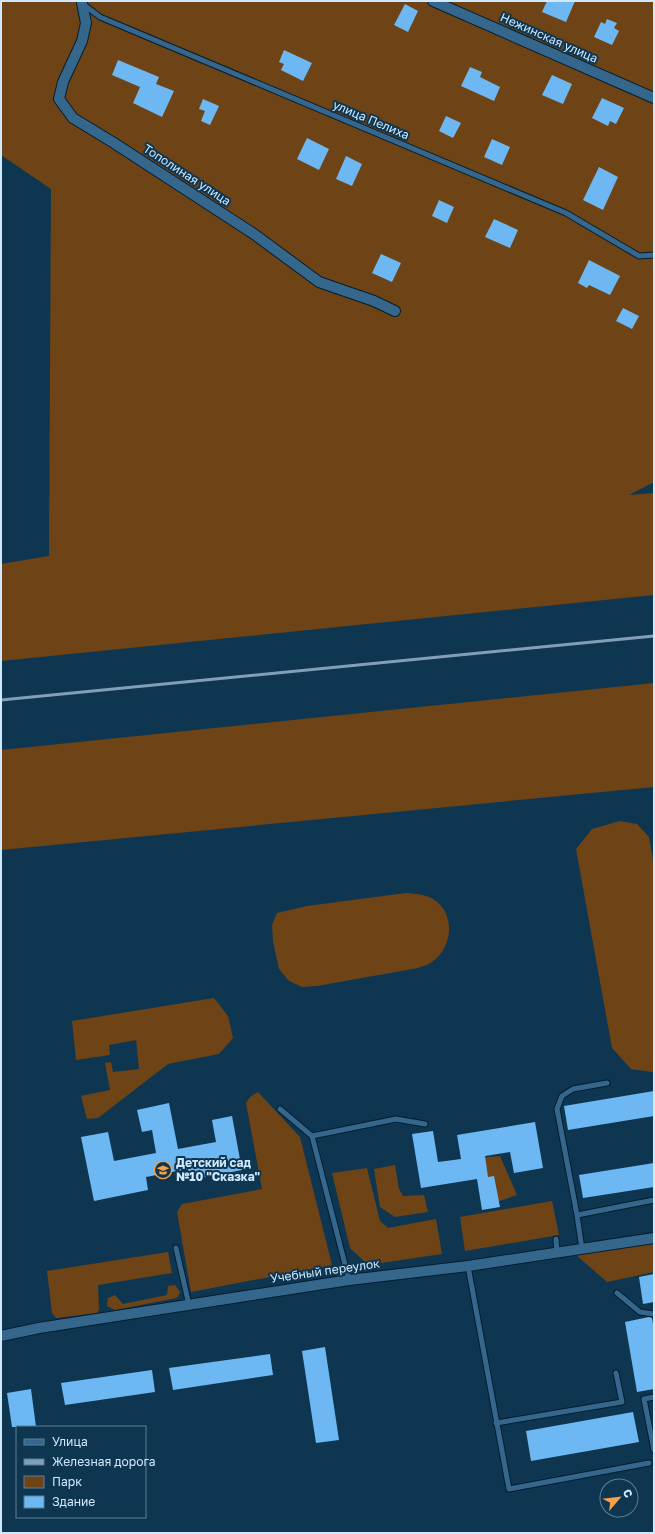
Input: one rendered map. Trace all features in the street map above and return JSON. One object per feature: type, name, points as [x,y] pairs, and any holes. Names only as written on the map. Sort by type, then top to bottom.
[{"type":"street","name":"Нежинская улица","points":[[433,1],[654,98]]},
{"type":"street","name":"Тополиная улица","points":[[81,2],[86,23],[82,41],[63,82],[59,99],[73,118],[254,234],[319,282],[374,301],[395,311]]},
{"type":"street","name":"Учебный переулок","points":[[1,1336],[39,1328],[349,1280],[468,1266],[654,1238]]},
{"type":"lane","name":"улица Пелиха","points":[[81,2],[100,17],[566,213],[639,256],[654,255]]},
{"type":"lane","points":[[582,1249],[557,1109],[562,1096],[573,1089],[606,1083]]},
{"type":"lane","points":[[280,1109],[312,1136],[349,1280]]},
{"type":"lane","points":[[312,1136],[396,1119],[425,1124]]},
{"type":"lane","points":[[577,1215],[654,1200]]},
{"type":"lane","points":[[556,1239],[557,1253]]},
{"type":"lane","points":[[176,1248],[189,1305]]},
{"type":"lane","points":[[468,1266],[509,1490],[650,1463]]},
{"type":"lane","points":[[617,1293],[640,1312],[654,1314]]},
{"type":"lane","points":[[496,1423],[622,1402],[616,1373]]},
{"type":"lane","points":[[654,1397],[644,1399],[654,1450]]},
{"type":"green space","points":[[1,1],[654,1],[654,482],[629,495],[654,493],[654,595],[1,661],[1,564],[49,556],[51,189],[1,155]]},
{"type":"green space","points":[[654,683],[654,787],[1,850],[1,750]]},
{"type":"green space","points":[[620,821],[637,824],[649,837],[654,866],[654,1071],[652,1072],[631,1069],[612,1048],[576,849],[592,829]]},
{"type":"green space","points":[[406,893],[430,897],[440,905],[446,913],[449,930],[448,940],[439,956],[430,963],[418,968],[317,986],[302,987],[289,981],[279,969],[273,941],[272,925],[277,913],[307,906]]},
{"type":"green space","points":[[214,998],[228,1016],[233,1038],[219,1054],[168,1064],[98,1118],[87,1119],[81,1096],[110,1090],[105,1063],[111,1062],[113,1072],[139,1069],[136,1040],[109,1045],[110,1055],[76,1060],[72,1021]]},
{"type":"green space","points":[[258,1092],[300,1137],[332,1265],[191,1292],[177,1212],[182,1204],[262,1189],[246,1103],[250,1097]]},
{"type":"green space","points":[[500,1156],[517,1195],[491,1204],[479,1158]]},
{"type":"green space","points":[[395,1165],[399,1189],[403,1196],[424,1195],[428,1212],[395,1217],[380,1207],[374,1169]]},
{"type":"green space","points":[[367,1168],[380,1221],[388,1228],[436,1219],[442,1254],[368,1265],[350,1248],[332,1173]]},
{"type":"green space","points":[[552,1201],[559,1235],[465,1251],[460,1217]]},
{"type":"green space","points":[[654,1241],[654,1272],[607,1282],[575,1254]]},
{"type":"green space","points":[[168,1252],[172,1273],[98,1285],[99,1310],[97,1313],[56,1318],[52,1313],[47,1271]]},
{"type":"green space","points":[[175,1285],[180,1292],[177,1298],[115,1310],[107,1306],[108,1298],[115,1295],[123,1304],[167,1295],[168,1286]]},
{"type":"building","points":[[547,1],[575,1],[566,22],[542,12]]},
{"type":"building","points":[[405,4],[418,11],[408,32],[394,25]]},
{"type":"building","points":[[607,19],[617,23],[614,28],[619,31],[612,45],[594,37],[601,22],[605,24]]},
{"type":"building","points":[[284,50],[312,63],[303,81],[281,70],[284,64],[279,62]]},
{"type":"building","points":[[118,60],[159,77],[156,84],[174,91],[162,117],[133,103],[140,87],[112,75]]},
{"type":"building","points":[[470,67],[482,72],[480,77],[500,87],[494,101],[461,86]]},
{"type":"building","points":[[552,75],[572,84],[563,104],[542,95]]},
{"type":"building","points":[[602,98],[624,108],[616,124],[610,121],[608,126],[592,118]]},
{"type":"building","points":[[203,99],[219,106],[210,125],[201,121],[205,111],[199,109]]},
{"type":"building","points":[[446,116],[461,123],[453,138],[439,131]]},
{"type":"building","points":[[307,138],[329,149],[319,170],[297,159]]},
{"type":"building","points":[[492,139],[510,147],[502,165],[484,157]]},
{"type":"building","points":[[346,156],[362,164],[352,186],[336,179]]},
{"type":"building","points":[[599,167],[618,177],[603,210],[583,200]]},
{"type":"building","points":[[439,200],[454,207],[447,223],[432,216]]},
{"type":"building","points":[[494,219],[518,230],[510,248],[485,237]]},
{"type":"building","points":[[381,254],[401,263],[392,282],[372,273]]},
{"type":"building","points":[[589,260],[620,276],[610,295],[589,285],[587,288],[578,283]]},
{"type":"building","points":[[623,308],[639,316],[632,329],[616,321]]},
{"type":"building","points":[[654,1091],[654,1116],[568,1130],[564,1106]]},
{"type":"building","points":[[169,1103],[178,1149],[216,1142],[212,1120],[232,1116],[242,1170],[191,1180],[188,1169],[146,1177],[148,1190],[94,1201],[81,1137],[108,1132],[114,1161],[156,1153],[152,1130],[142,1132],[137,1110]]},
{"type":"building","points":[[535,1122],[543,1168],[514,1173],[510,1152],[485,1156],[488,1177],[494,1176],[500,1207],[482,1210],[477,1179],[421,1188],[412,1134],[433,1131],[438,1162],[461,1159],[457,1135]]},
{"type":"building","points":[[654,1163],[654,1187],[583,1198],[579,1175]]},
{"type":"building","points":[[654,1274],[654,1302],[643,1304],[639,1277]]},
{"type":"building","points":[[649,1317],[652,1318],[654,1330],[654,1389],[637,1392],[625,1322]]},
{"type":"building","points":[[325,1347],[339,1440],[316,1443],[302,1351]]},
{"type":"building","points":[[270,1354],[273,1375],[173,1390],[169,1368]]},
{"type":"building","points":[[152,1370],[155,1392],[65,1405],[61,1383]]},
{"type":"building","points":[[31,1389],[36,1426],[12,1427],[7,1393]]},
{"type":"building","points":[[633,1412],[639,1442],[531,1461],[526,1431]]},
{"type":"railway","points":[[1,700],[654,636]]},
{"type":"place","name":"Детский сад №10 \"Сказка\"","points":[[163,1170]]}]
